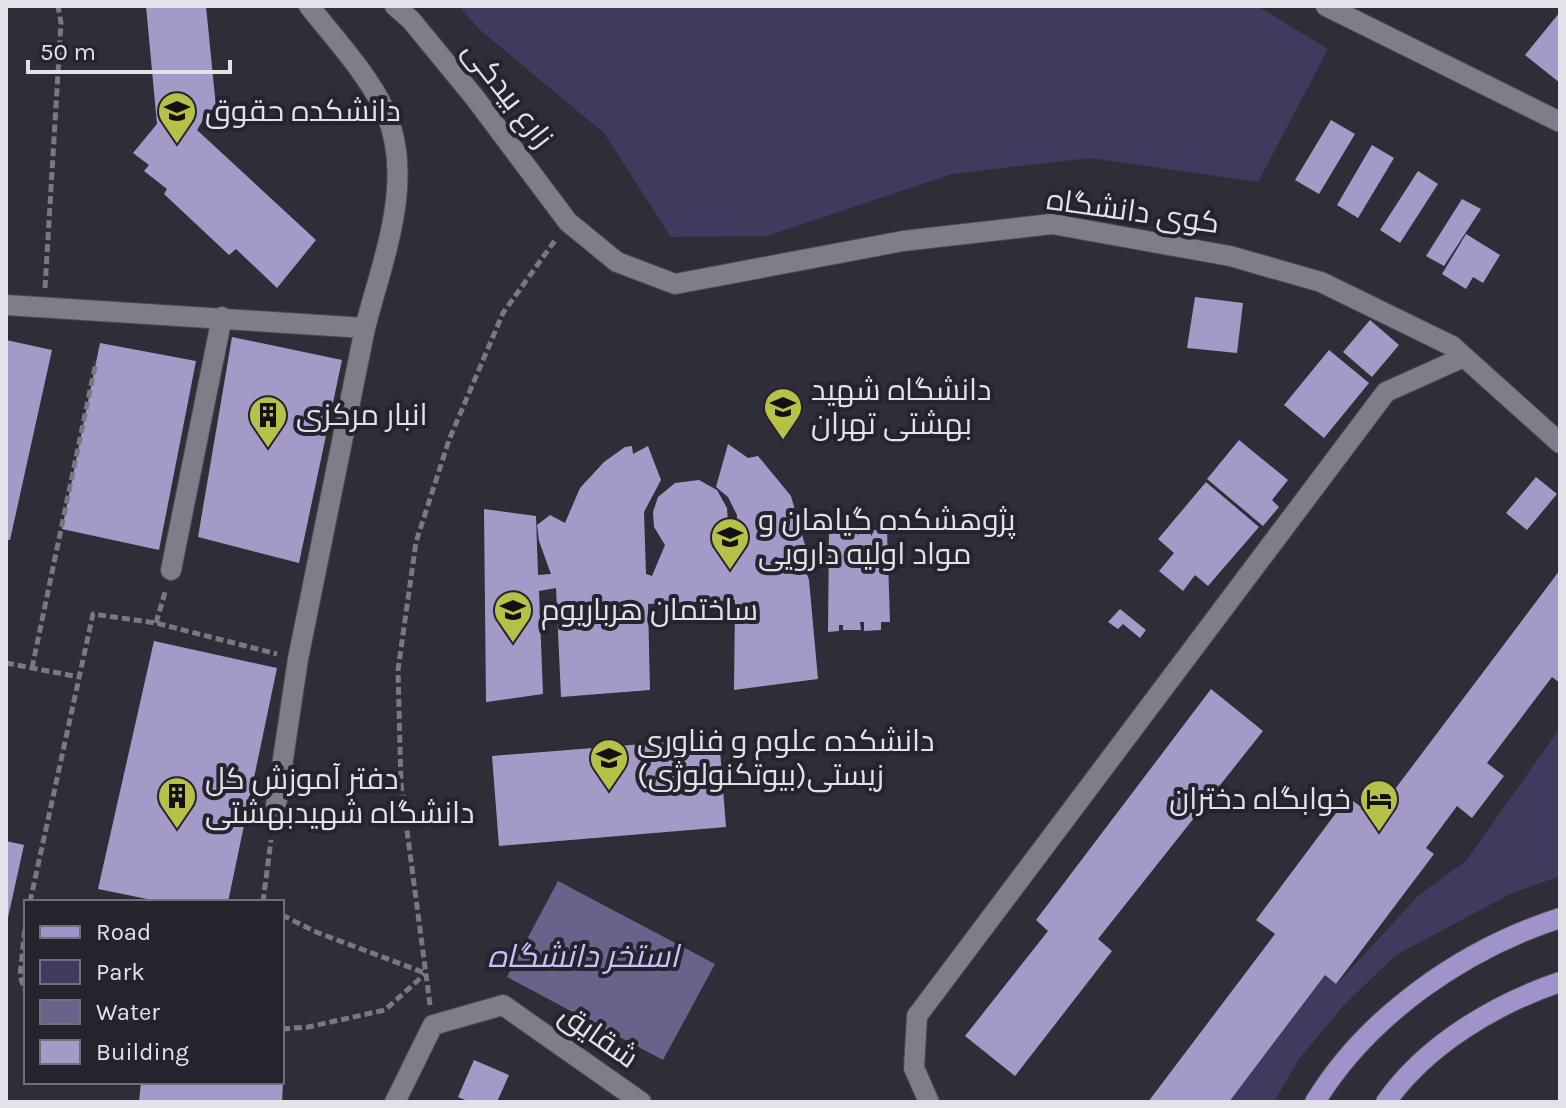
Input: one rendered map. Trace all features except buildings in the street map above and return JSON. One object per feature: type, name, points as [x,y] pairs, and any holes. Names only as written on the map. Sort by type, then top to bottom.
[{"type":"main road","points":[[1315,1102],[1326,1084],[1378,1025],[1424,987],[1489,948],[1560,918]]},
{"type":"main road","points":[[1386,1102],[1435,1051],[1483,1016],[1560,982]]},
{"type":"street","points":[[274,819],[298,659],[365,328],[397,200],[394,151],[386,113],[371,87],[309,6]]},
{"type":"street","name":"زارع بیدکی","points":[[395,6],[411,20],[475,98],[568,222]]},
{"type":"street","points":[[1326,6],[1560,122]]},
{"type":"street","name":"کوی دانشگاه","points":[[568,222],[617,262],[675,284],[903,241],[1052,224],[1230,256],[1321,282],[1452,346],[1560,443]]},
{"type":"street","points":[[6,305],[365,328]]},
{"type":"street","points":[[171,570],[222,317]]},
{"type":"street","points":[[929,1102],[914,1068],[917,1016],[1386,392],[1464,357]]},
{"type":"street","name":"شقایق","points":[[395,1102],[433,1025],[503,1005],[641,1102]]},
{"type":"path","points":[[44,306],[61,23],[58,6]]},
{"type":"path","points":[[425,973],[401,785],[398,670],[416,542],[449,440],[503,313],[568,222]]},
{"type":"path","points":[[32,668],[96,362]]},
{"type":"path","points":[[156,623],[171,570]]},
{"type":"path","points":[[30,900],[93,614],[156,623],[298,659]]},
{"type":"path","points":[[6,663],[79,677]]},
{"type":"path","points":[[263,900],[274,819]]},
{"type":"path","points":[[284,916],[316,932],[425,973]]},
{"type":"path","points":[[24,937],[20,976],[24,987]]},
{"type":"path","points":[[284,1029],[308,1027],[385,1010],[425,973]]},
{"type":"green space","points":[[459,6],[1257,6],[1328,49],[1258,182],[1090,158],[952,174],[767,236],[671,237],[604,133],[479,29]]},
{"type":"green space","points":[[1560,728],[1560,876],[1512,893],[1396,955],[1344,1005],[1299,1059],[1274,1102],[1229,1102],[1325,975],[1337,984],[1419,895],[1466,861]]},
{"type":"water","name":"استخر دانشگاه","points":[[558,881],[715,964],[663,1060],[507,977]]},
{"type":"place","name":"دانشکده حقوق","points":[[177,145]]},
{"type":"place","name":"دانشگاه شهید بهشتی تهران","points":[[783,441]]},
{"type":"place","name":"انبار مرکزی","points":[[268,449]]},
{"type":"place","name":"پژوهشکده گیاهان و مواد اولیه دارویی","points":[[730,571]]},
{"type":"place","name":"ساختمان هرباریوم","points":[[513,644]]},
{"type":"place","name":"دانشکده علوم و فناوری زیستی(بیوتکنولوژی)","points":[[609,792]]},
{"type":"place","name":"دفتر آموزش کل دانشگاه شهیدبهشتی","points":[[177,830]]},
{"type":"place","name":"خوابگاه دختران","points":[[1379,833]]}]
